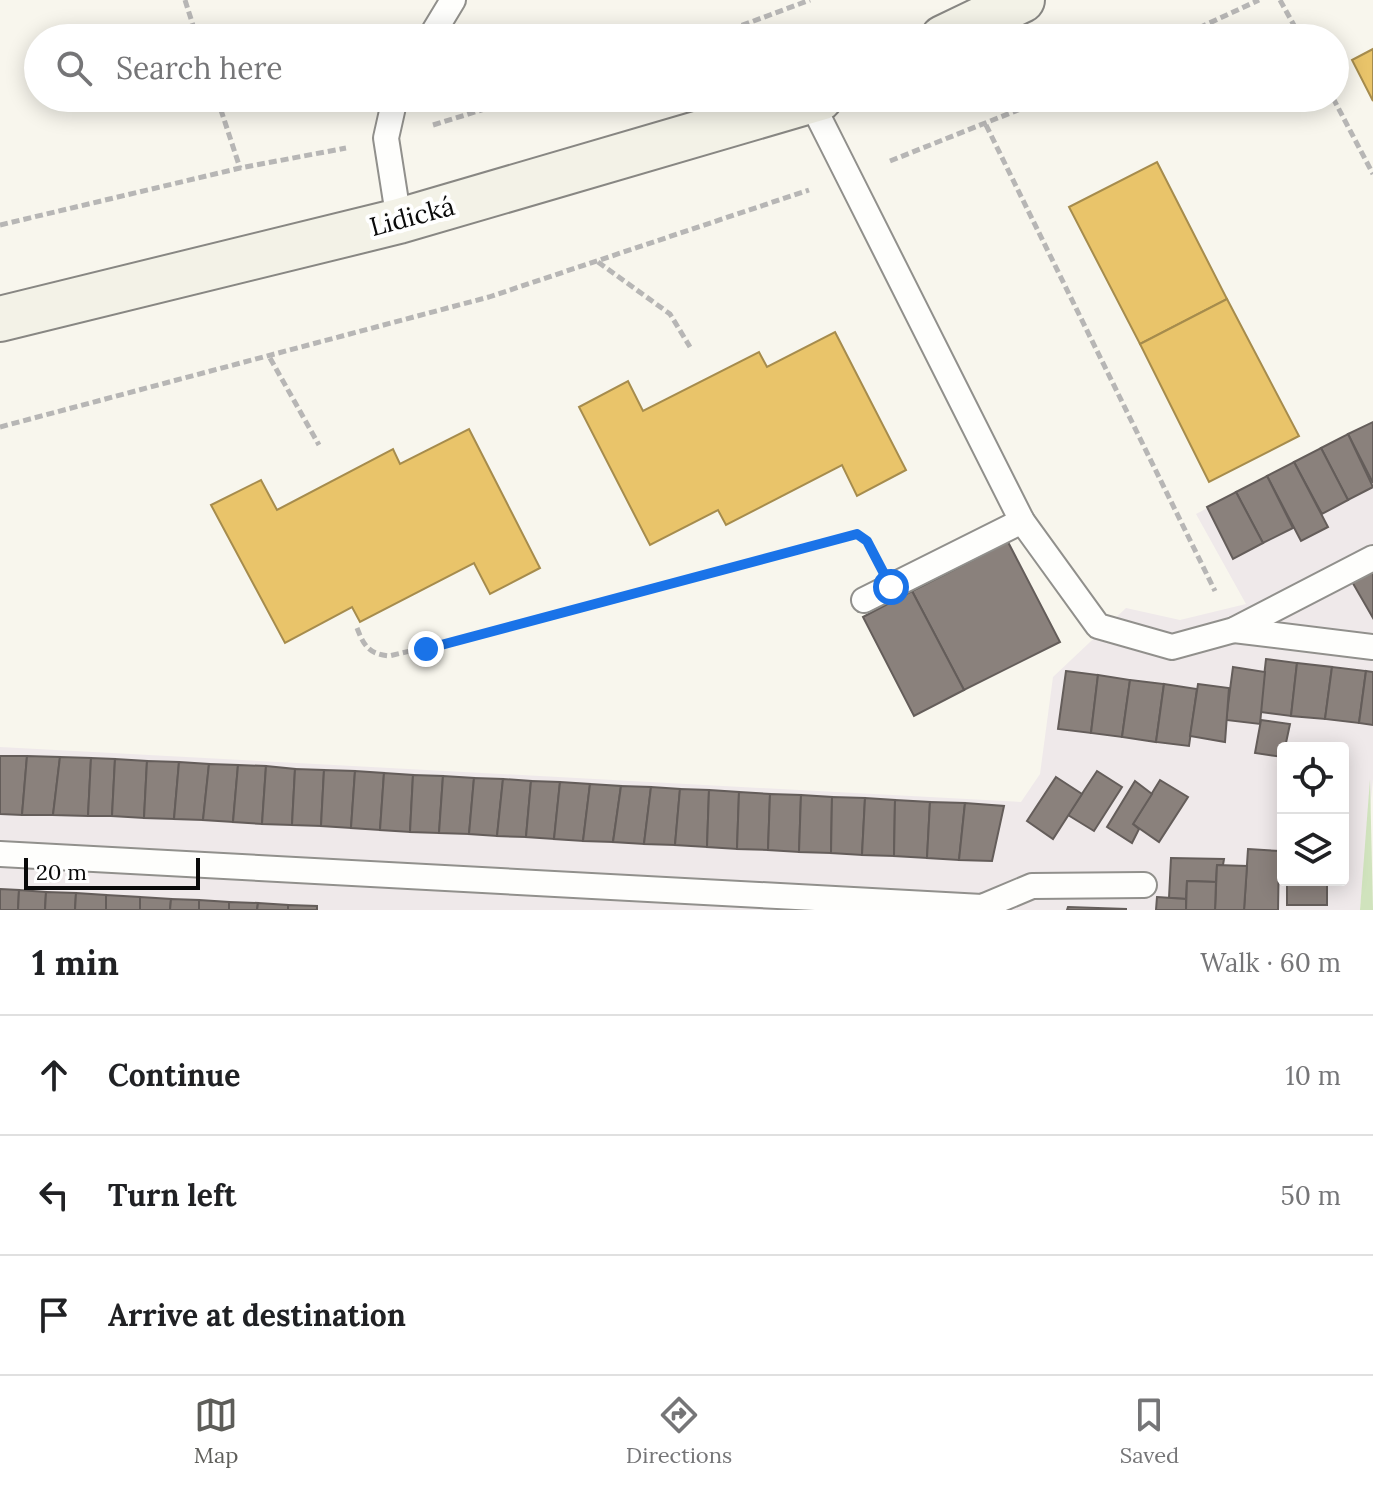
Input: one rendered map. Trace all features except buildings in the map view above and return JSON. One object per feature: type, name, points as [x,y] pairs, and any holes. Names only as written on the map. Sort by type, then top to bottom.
[{"type":"street","points":[[972,24],[1022,0]]},
{"type":"street","name":"Lidická","points":[[0,319],[399,221],[775,112]]},
{"type":"lane","points":[[438,24],[453,0]]},
{"type":"lane","points":[[392,112],[386,138],[399,221]]},
{"type":"lane","points":[[821,112],[849,176],[1022,521],[1098,626],[1172,647],[1234,630],[1373,558]]},
{"type":"lane","points":[[864,600],[1022,521]]},
{"type":"lane","points":[[1234,630],[1373,647]]},
{"type":"lane","points":[[0,854],[982,907],[1032,886],[1144,885]]},
{"type":"path","points":[[185,0],[193,24]]},
{"type":"path","points":[[746,24],[810,0]]},
{"type":"path","points":[[1207,24],[1259,0]]},
{"type":"path","points":[[1280,0],[1293,24]]},
{"type":"path","points":[[0,225],[240,168],[222,112]]},
{"type":"path","points":[[0,427],[270,358],[489,297],[849,176],[1016,112]]},
{"type":"path","points":[[1340,112],[1373,174]]},
{"type":"path","points":[[986,125],[1234,630]]},
{"type":"path","points":[[598,262],[670,314],[690,347]]},
{"type":"path","points":[[270,358],[319,445]]},
{"type":"path","points":[[357,628],[364,646],[374,654],[389,656],[525,624],[857,534],[867,541],[891,587]]},
{"type":"shaded area","points":[[1373,422],[1373,779],[1360,910],[0,910],[0,747],[1021,802],[1040,774],[1053,677],[1126,608],[1180,620],[1246,604],[1196,514]]},
{"type":"green space","points":[[1370,779],[1373,910],[1360,910]]},
{"type":"route","points":[[426,649],[857,534],[867,541],[891,587]]}]
